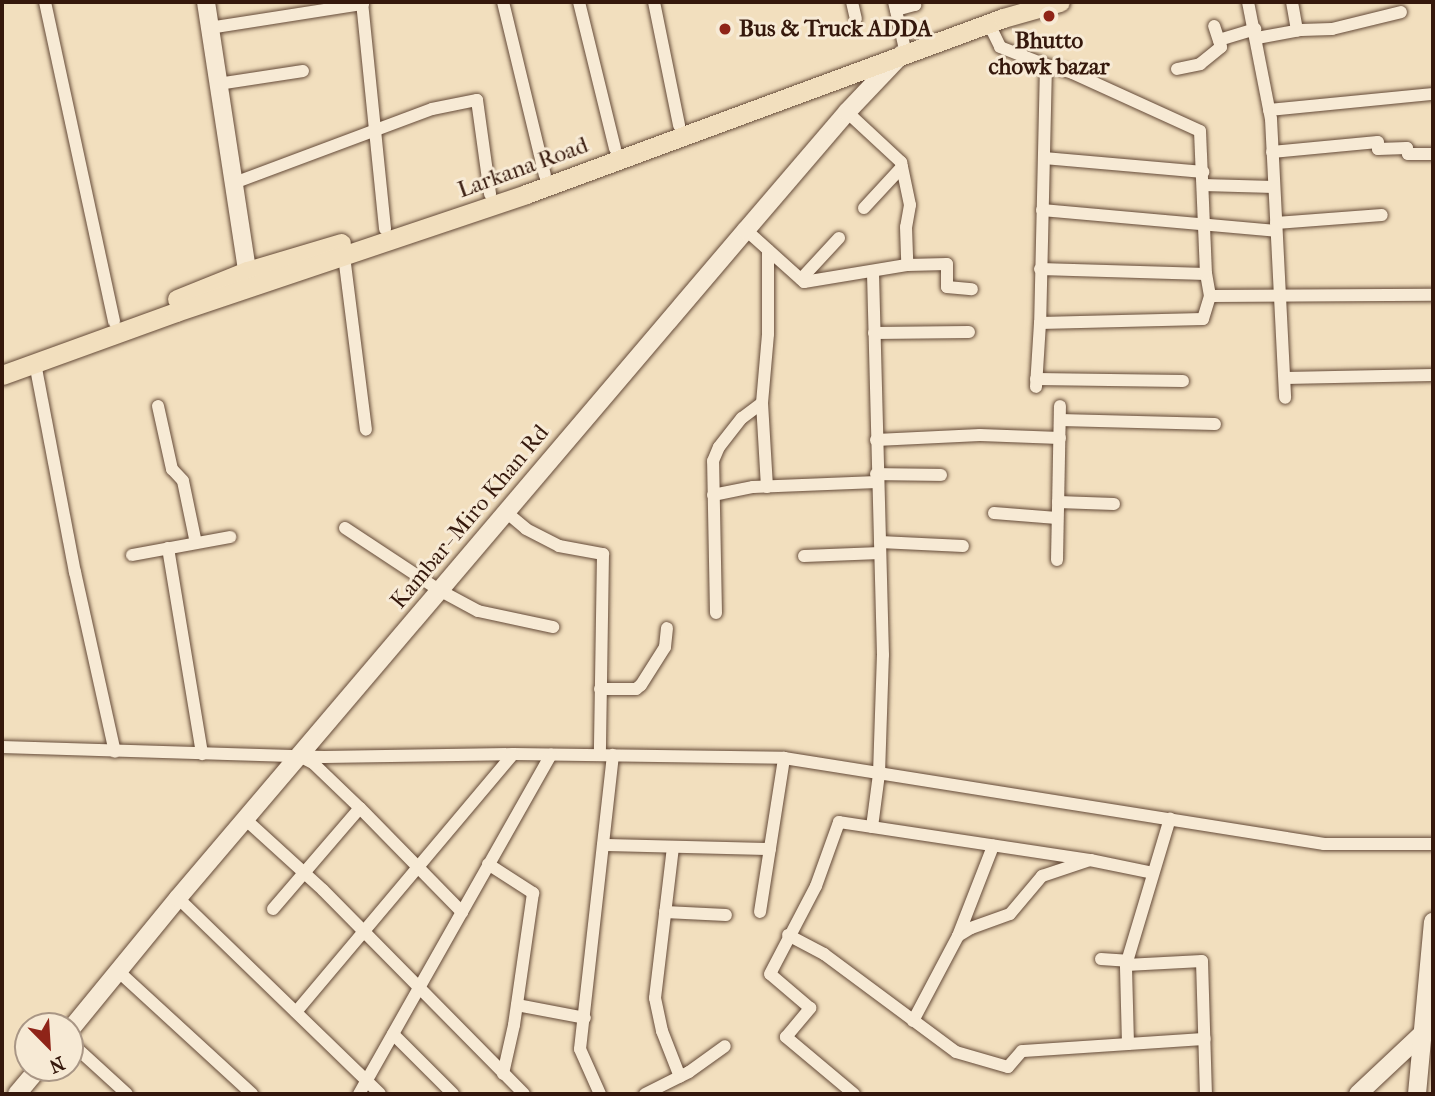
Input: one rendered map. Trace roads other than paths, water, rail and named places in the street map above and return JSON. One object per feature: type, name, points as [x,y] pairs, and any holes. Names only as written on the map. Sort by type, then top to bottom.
[{"type":"main road","points":[[206,2],[248,279]]},
{"type":"main road","name":"Larkana Road","points":[[2,362],[248,279],[344,256],[526,194],[751,105],[1016,6],[1060,2]]},
{"type":"main road","name":"Larkana Road","points":[[906,48],[989,24],[1016,6]]},
{"type":"main road","name":"Kambar- Miro Khan Rd","points":[[84,1013],[439,590],[847,112],[906,48]]},
{"type":"main road","name":"Larkana Road","points":[[2,375],[385,229],[545,175],[678,125],[751,105]]},
{"type":"main road","points":[[1417,1094],[1433,922]]},
{"type":"main road","points":[[1358,1094],[1422,1034]]},
{"type":"street","points":[[45,2],[114,322]]},
{"type":"street","points":[[503,2],[545,175]]},
{"type":"street","points":[[579,2],[615,149]]},
{"type":"street","points":[[654,2],[678,125]]},
{"type":"street","points":[[852,2],[856,19]]},
{"type":"street","points":[[906,48],[895,6],[915,5],[915,2]]},
{"type":"street","points":[[1248,2],[1269,110],[1285,398]]},
{"type":"street","points":[[1292,2],[1297,31]]},
{"type":"street","points":[[209,28],[363,3],[385,229]]},
{"type":"street","points":[[1219,40],[1256,33],[1332,29],[1401,12]]},
{"type":"street","points":[[989,24],[1000,47],[1073,73],[1200,131],[1206,274],[1210,296],[1203,319],[1040,323]]},
{"type":"street","points":[[1177,69],[1200,64],[1222,47],[1214,26]]},
{"type":"street","points":[[1046,65],[1040,323],[1036,383],[1183,381]]},
{"type":"street","points":[[218,84],[303,71]]},
{"type":"street","points":[[1269,110],[1433,94]]},
{"type":"street","points":[[234,183],[432,109],[477,100],[490,194]]},
{"type":"street","points":[[847,112],[902,167],[910,205],[906,227],[907,265]]},
{"type":"street","points":[[1272,152],[1378,142],[1378,149],[1407,148],[1408,154],[1433,154]]},
{"type":"street","points":[[1044,158],[1274,187]]},
{"type":"street","points":[[864,208],[902,167]]},
{"type":"street","points":[[1042,210],[1137,216],[1204,227],[1276,228],[1382,215]]},
{"type":"street","points":[[746,230],[804,282],[830,280],[907,265],[947,264],[947,287],[972,289]]},
{"type":"street","points":[[801,279],[839,238]]},
{"type":"street","points":[[767,487],[762,404],[768,334],[768,250]]},
{"type":"street","points":[[344,256],[366,430]]},
{"type":"street","points":[[1040,269],[1206,274]]},
{"type":"street","points":[[872,827],[879,774],[883,655],[876,478],[873,272]]},
{"type":"street","points":[[1210,296],[1433,295]]},
{"type":"street","points":[[874,333],[969,332]]},
{"type":"street","points":[[35,363],[75,572],[115,752]]},
{"type":"street","points":[[1285,378],[1433,375]]},
{"type":"street","points":[[716,613],[713,461],[719,447],[742,418],[762,404]]},
{"type":"street","points":[[158,406],[172,469],[183,481],[196,543]]},
{"type":"street","points":[[1057,560],[1060,406]]},
{"type":"street","points":[[1060,420],[1215,424]]},
{"type":"street","points":[[876,440],[980,435],[1060,438]]},
{"type":"street","points":[[713,495],[767,487],[941,475]]},
{"type":"street","points":[[1058,502],[1114,503]]},
{"type":"street","points":[[506,512],[526,528],[559,546],[603,554],[600,689],[606,755],[603,845],[580,1049],[600,1094]]},
{"type":"street","points":[[994,513],[1057,518]]},
{"type":"street","points":[[345,528],[439,590],[478,611],[553,627]]},
{"type":"street","points":[[132,555],[230,537]]},
{"type":"street","points":[[804,555],[880,548],[963,546]]},
{"type":"street","points":[[168,548],[202,754]]},
{"type":"street","points":[[600,689],[636,689],[641,685],[665,647],[667,628]]},
{"type":"street","points":[[2,747],[300,757],[513,754],[784,758],[1324,844],[1433,844]]},
{"type":"street","points":[[296,1012],[513,754]]},
{"type":"street","points":[[359,1094],[551,755]]},
{"type":"street","points":[[300,757],[313,763],[462,912]]},
{"type":"street","points":[[760,912],[784,758]]},
{"type":"street","points":[[273,909],[360,808]]},
{"type":"street","points":[[1128,1044],[1127,963],[1170,818]]},
{"type":"street","points":[[245,819],[419,987],[524,1094]]},
{"type":"street","points":[[854,1094],[786,1037],[810,1008],[771,974],[788,935],[816,886],[839,822],[1090,860],[1153,873]]},
{"type":"street","points":[[603,845],[770,849]]},
{"type":"street","points":[[913,1021],[958,936],[993,846]]},
{"type":"street","points":[[673,847],[654,998],[662,1031],[680,1077]]},
{"type":"street","points":[[958,936],[971,928],[1010,914],[1042,876],[1090,860]]},
{"type":"street","points":[[488,864],[533,890],[517,1005],[503,1074]]},
{"type":"street","points":[[178,898],[380,1094]]},
{"type":"street","points":[[665,912],[726,915]]},
{"type":"street","points":[[788,935],[824,954],[956,1052],[1008,1067],[1022,1051],[1205,1039]]},
{"type":"street","points":[[1101,959],[1127,963],[1202,961],[1206,1094]]},
{"type":"street","points":[[118,971],[252,1094]]},
{"type":"street","points":[[517,1005],[585,1018]]},
{"type":"street","points":[[393,1034],[453,1094]]},
{"type":"street","points":[[645,1094],[680,1077],[725,1045]]},
{"type":"street","points":[[84,1055],[127,1094]]},
{"type":"place","name":"Bhutto chowk bazar","points":[[1049,16]]},
{"type":"place","name":"Bus & Truck ADDA","points":[[725,29]]}]
